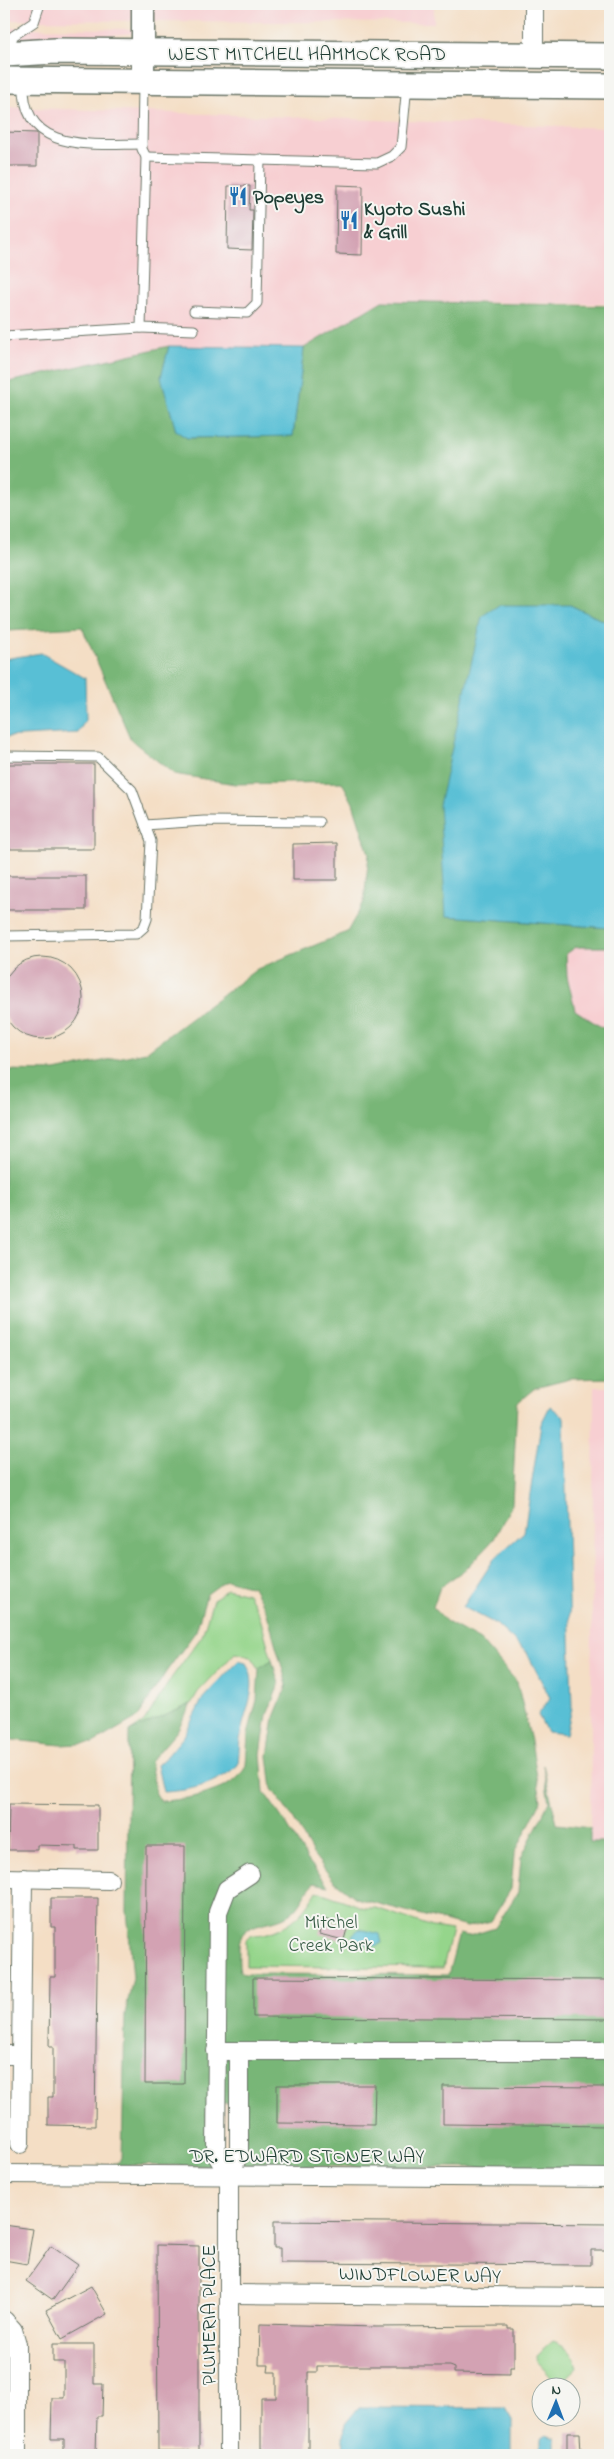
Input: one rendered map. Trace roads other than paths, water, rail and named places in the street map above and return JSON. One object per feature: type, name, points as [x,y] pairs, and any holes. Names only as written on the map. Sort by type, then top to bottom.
[{"type":"main road","name":"WEST MITCHELL HAMMOCK ROAD","points":[[6,53],[143,52],[610,56]]},
{"type":"main road","points":[[407,84],[429,66],[509,64],[534,55]]},
{"type":"main road","name":"WEST MITCHELL HAMMOCK ROAD","points":[[14,80],[610,86]]},
{"type":"street","points":[[143,4],[143,81]]},
{"type":"street","points":[[534,4],[534,55]]},
{"type":"street","points":[[229,2176],[216,2154],[218,1912],[227,1890],[250,1874]]},
{"type":"street","points":[[4,1878],[109,1880]]},
{"type":"street","points":[[20,2144],[12,2055],[23,1878]]},
{"type":"street","points":[[216,2051],[610,2052]]},
{"type":"street","points":[[229,2176],[239,2154],[239,2051]]},
{"type":"street","points":[[216,2112],[239,2112]]},
{"type":"street","name":"DR. EDWARD STONER WAY","points":[[4,2174],[610,2178]]},
{"type":"street","name":"PLUMERIA PLACE","points":[[229,2176],[229,2455]]},
{"type":"street","name":"WINDFLOWER WAY","points":[[230,2294],[610,2297]]},
{"type":"street","points":[[4,2320],[12,2330],[17,2344],[12,2449]]},
{"type":"lane","points":[[6,53],[13,36],[34,22],[40,4]]},
{"type":"lane","points":[[14,80],[36,126],[53,136],[70,144],[142,144]]},
{"type":"lane","points":[[141,328],[146,156],[142,144],[143,81]]},
{"type":"lane","points":[[146,156],[377,162],[392,156],[401,147],[407,84]]},
{"type":"lane","points":[[194,311],[247,313],[257,303],[260,159]]},
{"type":"lane","points":[[4,336],[141,328],[194,330]]},
{"type":"lane","points":[[4,756],[98,757],[132,790],[151,841],[147,919],[144,927],[136,934],[4,936]]},
{"type":"lane","points":[[146,825],[204,822],[319,822]]},
{"type":"water","points":[[169,346],[304,348],[293,436],[187,438],[176,431],[161,377]]},
{"type":"water","points":[[499,605],[570,605],[610,624],[610,928],[446,916],[439,805],[482,616]]},
{"type":"water","points":[[41,653],[85,678],[86,719],[78,733],[4,737],[4,659]]},
{"type":"water","points":[[550,1406],[564,1417],[572,1708],[566,1734],[547,1732],[538,1715],[550,1698],[527,1653],[496,1624],[463,1607],[494,1559],[524,1532],[541,1424]]},
{"type":"water","points":[[238,1661],[246,1663],[250,1671],[252,1689],[240,1737],[238,1765],[212,1782],[184,1790],[163,1792],[157,1765],[184,1736],[203,1698]]},
{"type":"water","points":[[359,1929],[380,1934],[382,1943],[376,1946],[357,1942],[352,1935]]},
{"type":"water","points":[[359,2407],[505,2408],[512,2420],[512,2455],[343,2455],[345,2424]]},
{"type":"water","points":[[546,2436],[555,2439],[555,2455],[540,2455],[540,2440]]},
{"type":"place","name":"Popeyes","points":[[238,196]]},
{"type":"place","name":"Kyoto Sushi & Grill","points":[[349,220]]},
{"type":"park label","name":"Mitchel Creek Park","points":[[331,1932]]}]
